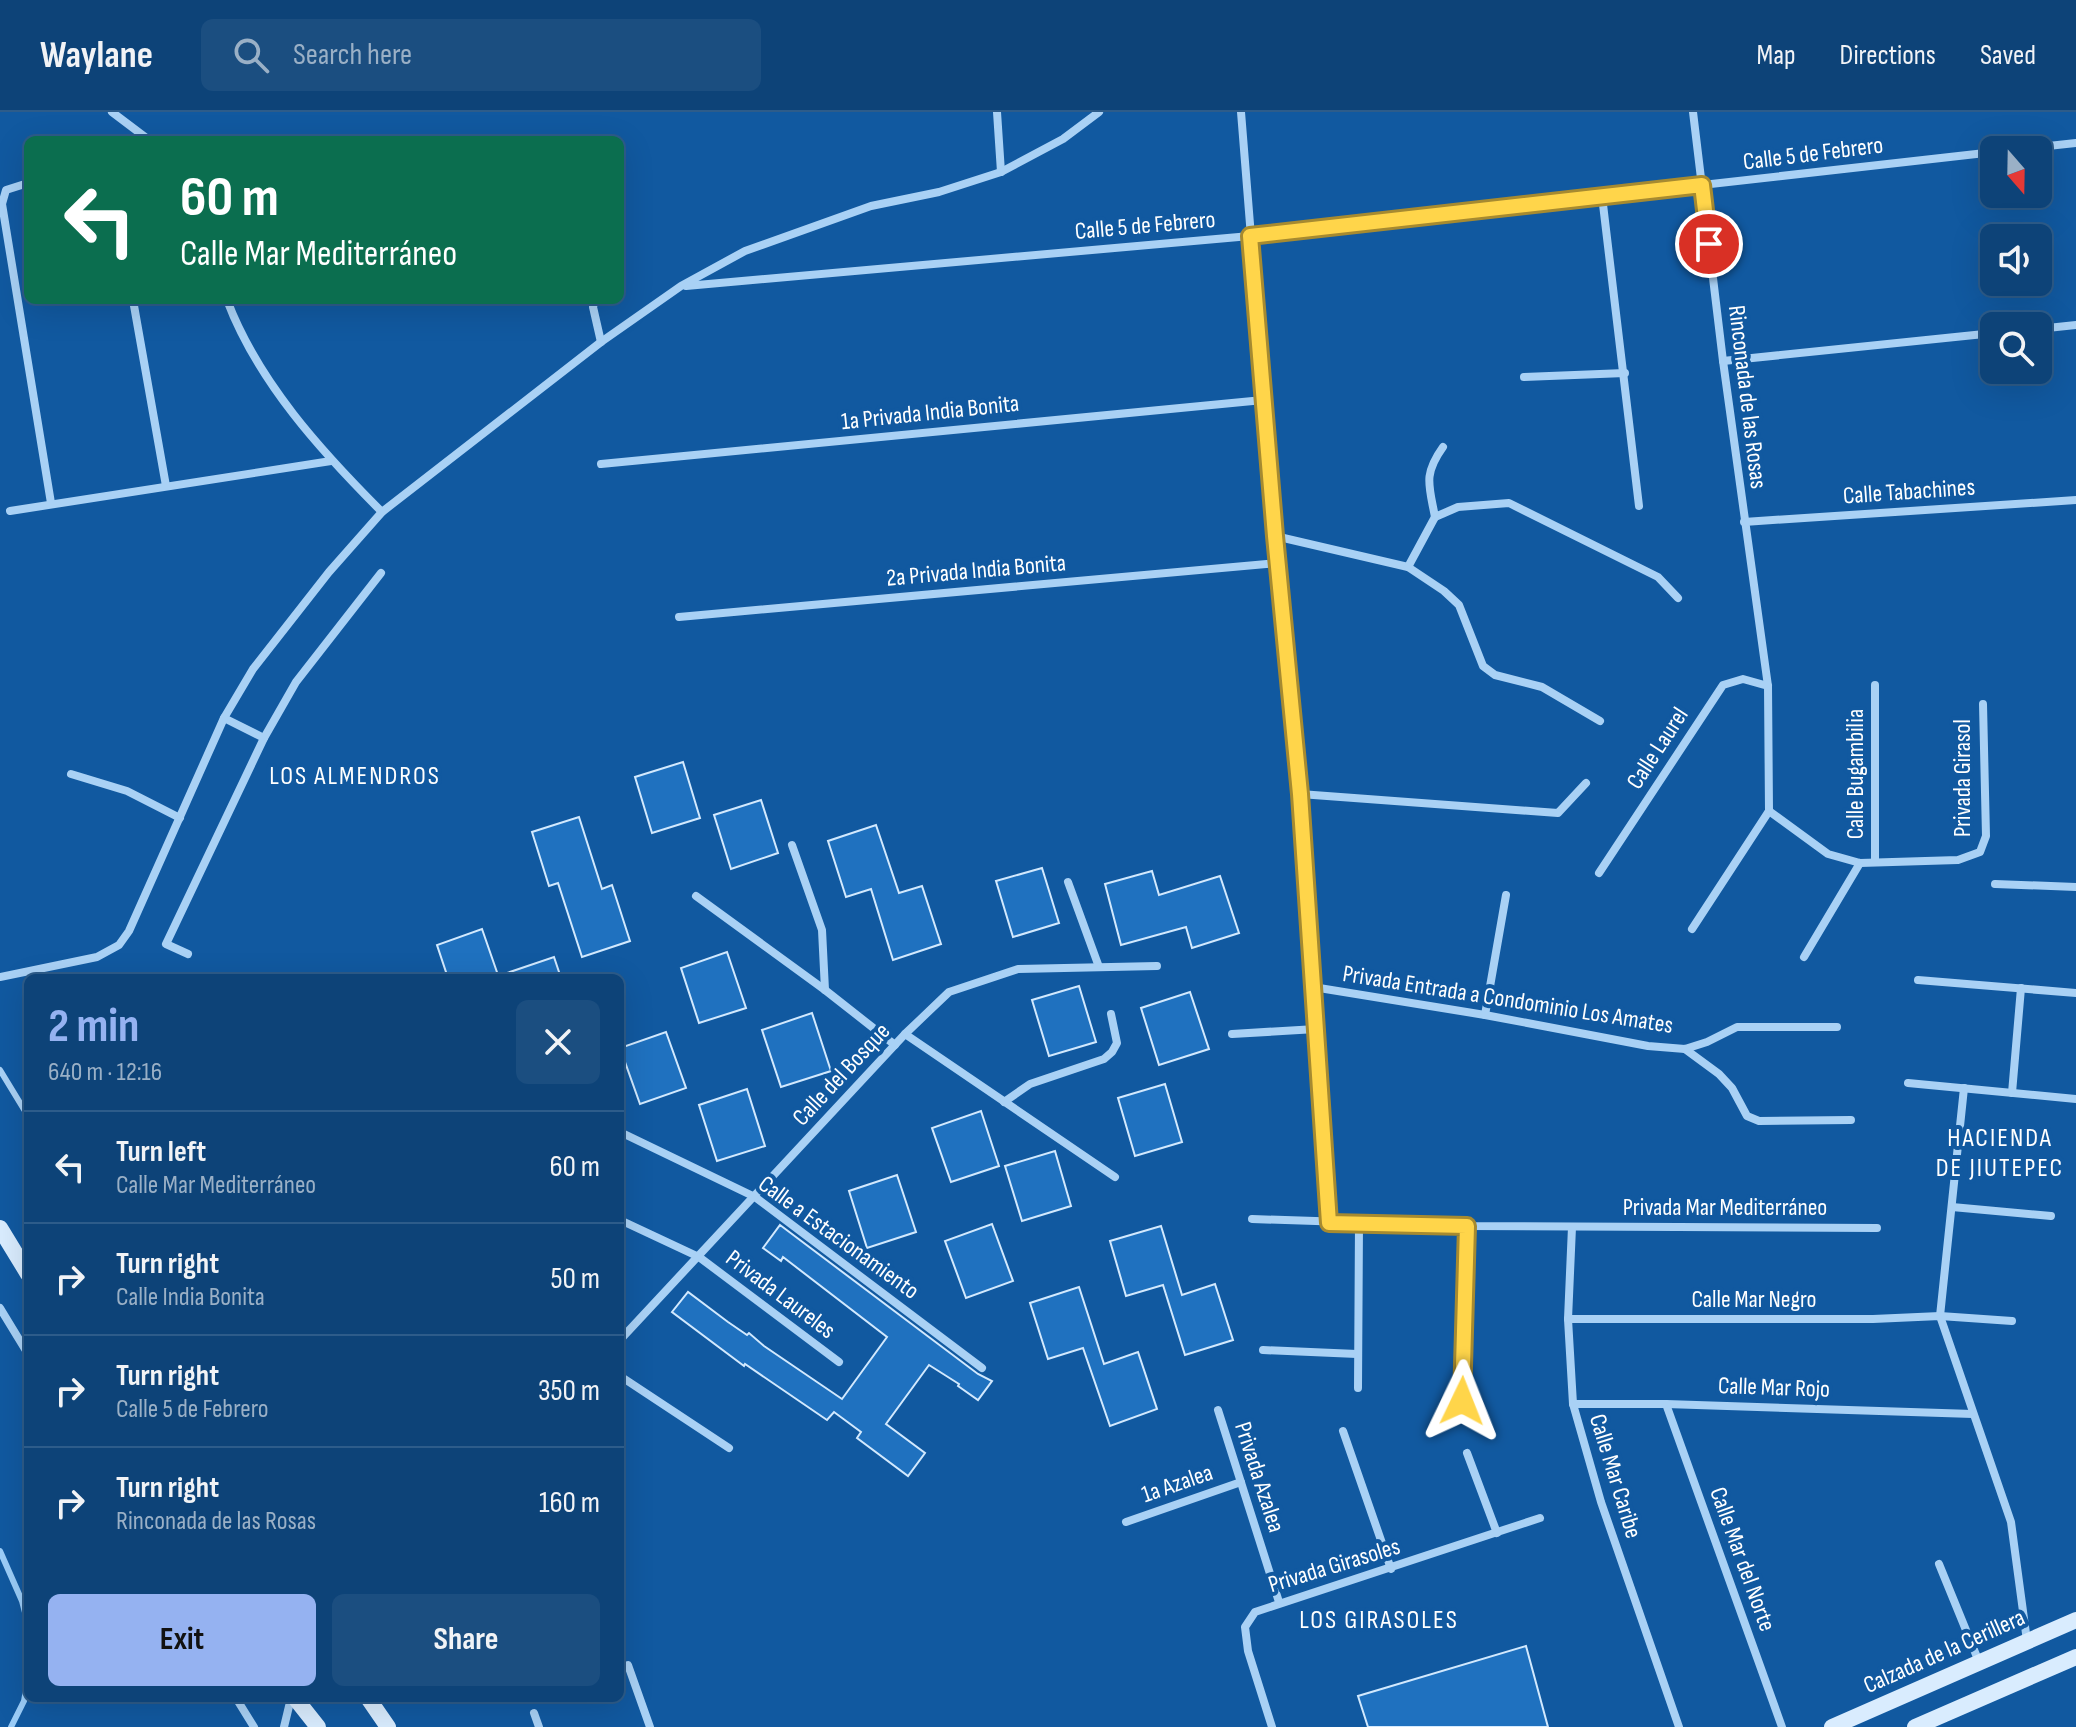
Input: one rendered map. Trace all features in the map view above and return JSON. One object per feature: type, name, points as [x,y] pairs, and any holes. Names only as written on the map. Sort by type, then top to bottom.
[{"type":"street","points":[[112,112],[144,136]]},
{"type":"street","points":[[997,112],[1001,172]]},
{"type":"street","points":[[0,977],[97,957],[119,945],[129,931],[224,718],[253,669],[329,572],[382,512],[601,342],[681,286],[745,251],[871,206],[939,192],[1001,172],[1063,139],[1099,112]]},
{"type":"street","points":[[1241,112],[1277,563],[1300,794],[1329,1223],[1252,1219]]},
{"type":"street","name":"Rinconada de las Rosas","points":[[1693,112],[1744,522],[1768,686],[1769,811]]},
{"type":"street","points":[[2052,146],[2076,143]]},
{"type":"street","name":"Calle 5 de Febrero","points":[[681,286],[1250,236],[1980,154]]},
{"type":"street","points":[[24,184],[6,190],[2,204],[51,503]]},
{"type":"street","points":[[1602,196],[1639,506]]},
{"type":"street","points":[[134,304],[166,486]]},
{"type":"street","points":[[228,304],[234,320],[276,391],[331,461],[382,512]]},
{"type":"street","points":[[594,304],[601,342]]},
{"type":"street","points":[[2052,328],[2076,325]]},
{"type":"street","points":[[1723,361],[1980,334]]},
{"type":"street","points":[[1524,377],[1625,373]]},
{"type":"street","name":"1a Privada India Bonita","points":[[601,464],[1263,400]]},
{"type":"street","points":[[1435,517],[1429,487],[1430,465],[1443,447]]},
{"type":"street","points":[[10,511],[331,461]]},
{"type":"street","name":"Calle Tabachines","points":[[1744,522],[2076,500]]},
{"type":"street","points":[[1408,567],[1435,517],[1458,507],[1509,503],[1658,577],[1678,598]]},
{"type":"street","points":[[1275,536],[1408,567],[1459,605],[1483,666],[1495,675],[1542,687],[1600,721]]},
{"type":"street","name":"2a Privada India Bonita","points":[[679,617],[1277,563]]},
{"type":"street","points":[[188,954],[166,944],[264,738],[296,682],[381,573]]},
{"type":"street","name":"Calle Laurel","points":[[1599,873],[1723,685],[1743,679],[1768,686]]},
{"type":"street","name":"Calle Bugambilia","points":[[1875,685],[1875,862]]},
{"type":"street","name":"Privada Girasol","points":[[1875,862],[1958,860],[1980,852],[1986,836],[1983,704]]},
{"type":"street","points":[[224,718],[264,738]]},
{"type":"street","points":[[71,774],[127,791],[180,818]]},
{"type":"street","points":[[1300,794],[1558,813],[1586,783]]},
{"type":"street","points":[[1692,929],[1769,811],[1828,854],[1860,863],[1875,862]]},
{"type":"street","points":[[792,845],[822,930],[825,990]]},
{"type":"street","name":"Calle Bugambilia","points":[[1804,957],[1860,863]]},
{"type":"street","points":[[1068,882],[1099,967]]},
{"type":"street","points":[[1995,884],[2076,887]]},
{"type":"street","points":[[1485,1015],[1506,895]]},
{"type":"street","points":[[696,896],[895,1045]]},
{"type":"street","name":"Calle del Bosque","points":[[624,1336],[905,1034],[949,992],[1018,969],[1157,966]]},
{"type":"street","points":[[1918,980],[2076,993]]},
{"type":"street","name":"Privada Entrada a Condominio Los Amates","points":[[1313,987],[1648,1046],[1685,1049],[1737,1027],[1837,1027]]},
{"type":"street","points":[[2012,1093],[2021,988]]},
{"type":"street","points":[[1004,1102],[1030,1084],[1104,1059],[1117,1043],[1111,1014]]},
{"type":"street","points":[[1232,1034],[1316,1029]]},
{"type":"street","points":[[905,1034],[1115,1177]]},
{"type":"street","points":[[1685,1049],[1719,1074],[1732,1088],[1747,1116],[1759,1121],[1851,1120]]},
{"type":"street","points":[[1908,1083],[2076,1099]]},
{"type":"street","points":[[1964,1088],[1940,1316],[2011,1522],[2027,1641]]},
{"type":"street","name":"Calle a Estacionamiento","points":[[624,1134],[755,1197],[982,1368]]},
{"type":"street","points":[[1952,1207],[2051,1216]]},
{"type":"street","name":"Privada Laureles","points":[[624,1222],[699,1257],[839,1362]]},
{"type":"street","name":"Privada Mar Mediterráneo","points":[[1329,1223],[1877,1228]]},
{"type":"street","points":[[1358,1388],[1359,1224]]},
{"type":"street","points":[[1462,1401],[1467,1226]]},
{"type":"street","name":"Calle Mar Caribe","points":[[1572,1227],[1568,1319],[1573,1404],[1601,1502],[1679,1727]]},
{"type":"street","points":[[0,1228],[24,1267]]},
{"type":"street","points":[[0,1308],[24,1347]]},
{"type":"street","name":"Calle Mar Negro","points":[[1568,1319],[1873,1319],[1940,1316],[2012,1321]]},
{"type":"street","points":[[1263,1350],[1357,1354]]},
{"type":"street","points":[[624,1379],[729,1448]]},
{"type":"street","name":"Calle Mar Rojo","points":[[1573,1404],[1973,1414]]},
{"type":"street","name":"Calle Mar del Norte","points":[[1666,1404],[1782,1727]]},
{"type":"street","name":"Privada Azalea","points":[[1218,1410],[1279,1602]]},
{"type":"street","points":[[1343,1431],[1391,1569]]},
{"type":"street","points":[[1467,1453],[1497,1533]]},
{"type":"street","name":"1a Azalea","points":[[1126,1522],[1241,1482]]},
{"type":"street","name":"Privada Girasoles","points":[[1272,1727],[1248,1651],[1245,1627],[1255,1612],[1540,1518]]},
{"type":"street","points":[[1939,1564],[1979,1662]]},
{"type":"street","name":"Calzada de la Cerillera","points":[[1832,1727],[2076,1620]]},
{"type":"street","points":[[1915,1727],[2076,1657]]},
{"type":"street","points":[[628,1665],[650,1727]]},
{"type":"street","points":[[238,1702],[254,1727]]},
{"type":"street","points":[[284,1727],[292,1702]]},
{"type":"street","points":[[296,1702],[318,1727]]},
{"type":"street","points":[[371,1702],[388,1727]]},
{"type":"street","points":[[534,1713],[539,1727]]},
{"type":"lane","points":[[0,1070],[24,1109]]},
{"type":"building","points":[[683,762],[700,818],[652,833],[635,777]]},
{"type":"building","points":[[761,800],[778,853],[731,869],[714,815]]},
{"type":"building","points":[[579,817],[602,889],[612,885],[630,941],[582,957],[558,883],[549,886],[532,832]]},
{"type":"building","points":[[876,825],[899,893],[922,886],[941,944],[893,960],[871,889],[846,897],[828,841]]},
{"type":"building","points":[[1042,868],[1059,923],[1013,937],[996,881]]},
{"type":"building","points":[[1152,871],[1159,895],[1220,876],[1239,933],[1192,948],[1186,927],[1121,945],[1105,884]]},
{"type":"building","points":[[482,929],[498,974],[447,974],[437,945]]},
{"type":"building","points":[[727,952],[746,1008],[699,1023],[681,968]]},
{"type":"building","points":[[554,957],[560,974],[504,974]]},
{"type":"building","points":[[1079,986],[1096,1042],[1049,1056],[1032,1000]]},
{"type":"building","points":[[1190,992],[1209,1049],[1159,1065],[1141,1008]]},
{"type":"building","points":[[812,1013],[831,1071],[781,1087],[762,1030]]},
{"type":"building","points":[[666,1032],[686,1088],[640,1104],[624,1059],[624,1047]]},
{"type":"building","points":[[1165,1084],[1182,1142],[1135,1156],[1118,1098]]},
{"type":"building","points":[[747,1089],[765,1146],[717,1161],[699,1105]]},
{"type":"building","points":[[981,1111],[999,1166],[951,1182],[932,1128]]},
{"type":"building","points":[[1055,1151],[1071,1206],[1022,1221],[1005,1166]]},
{"type":"building","points":[[897,1175],[916,1232],[867,1248],[849,1191]]},
{"type":"building","points":[[992,1224],[1013,1281],[966,1298],[945,1241]]},
{"type":"building","points":[[780,1225],[978,1374],[992,1381],[978,1400],[929,1365],[886,1424],[925,1453],[908,1476],[857,1438],[861,1432],[834,1412],[827,1420],[744,1366],[672,1312],[688,1292],[842,1399],[887,1337],[783,1257],[781,1261],[763,1248]]},
{"type":"building","points":[[1161,1226],[1182,1295],[1215,1284],[1233,1340],[1185,1355],[1163,1285],[1126,1296],[1110,1241]]},
{"type":"building","points":[[1079,1287],[1104,1364],[1138,1352],[1157,1409],[1110,1426],[1083,1348],[1048,1359],[1030,1303]]},
{"type":"building","points":[[1526,1646],[1548,1727],[1368,1727],[1358,1696]]},
{"type":"waterway","points":[[0,1551],[24,1609]]},
{"type":"waterway","points":[[11,1727],[24,1701]]},
{"type":"district","name":"LOS ALMENDROS","points":[[355,775]]},
{"type":"district","name":"HACIENDA DE JIUTEPEC","points":[[2000,1152]]},
{"type":"district","name":"LOS GIRASOLES","points":[[1379,1619]]},
{"type":"route","points":[[1462,1401],[1467,1226],[1329,1223],[1300,794],[1250,236],[1702,185],[1709,244]]}]
